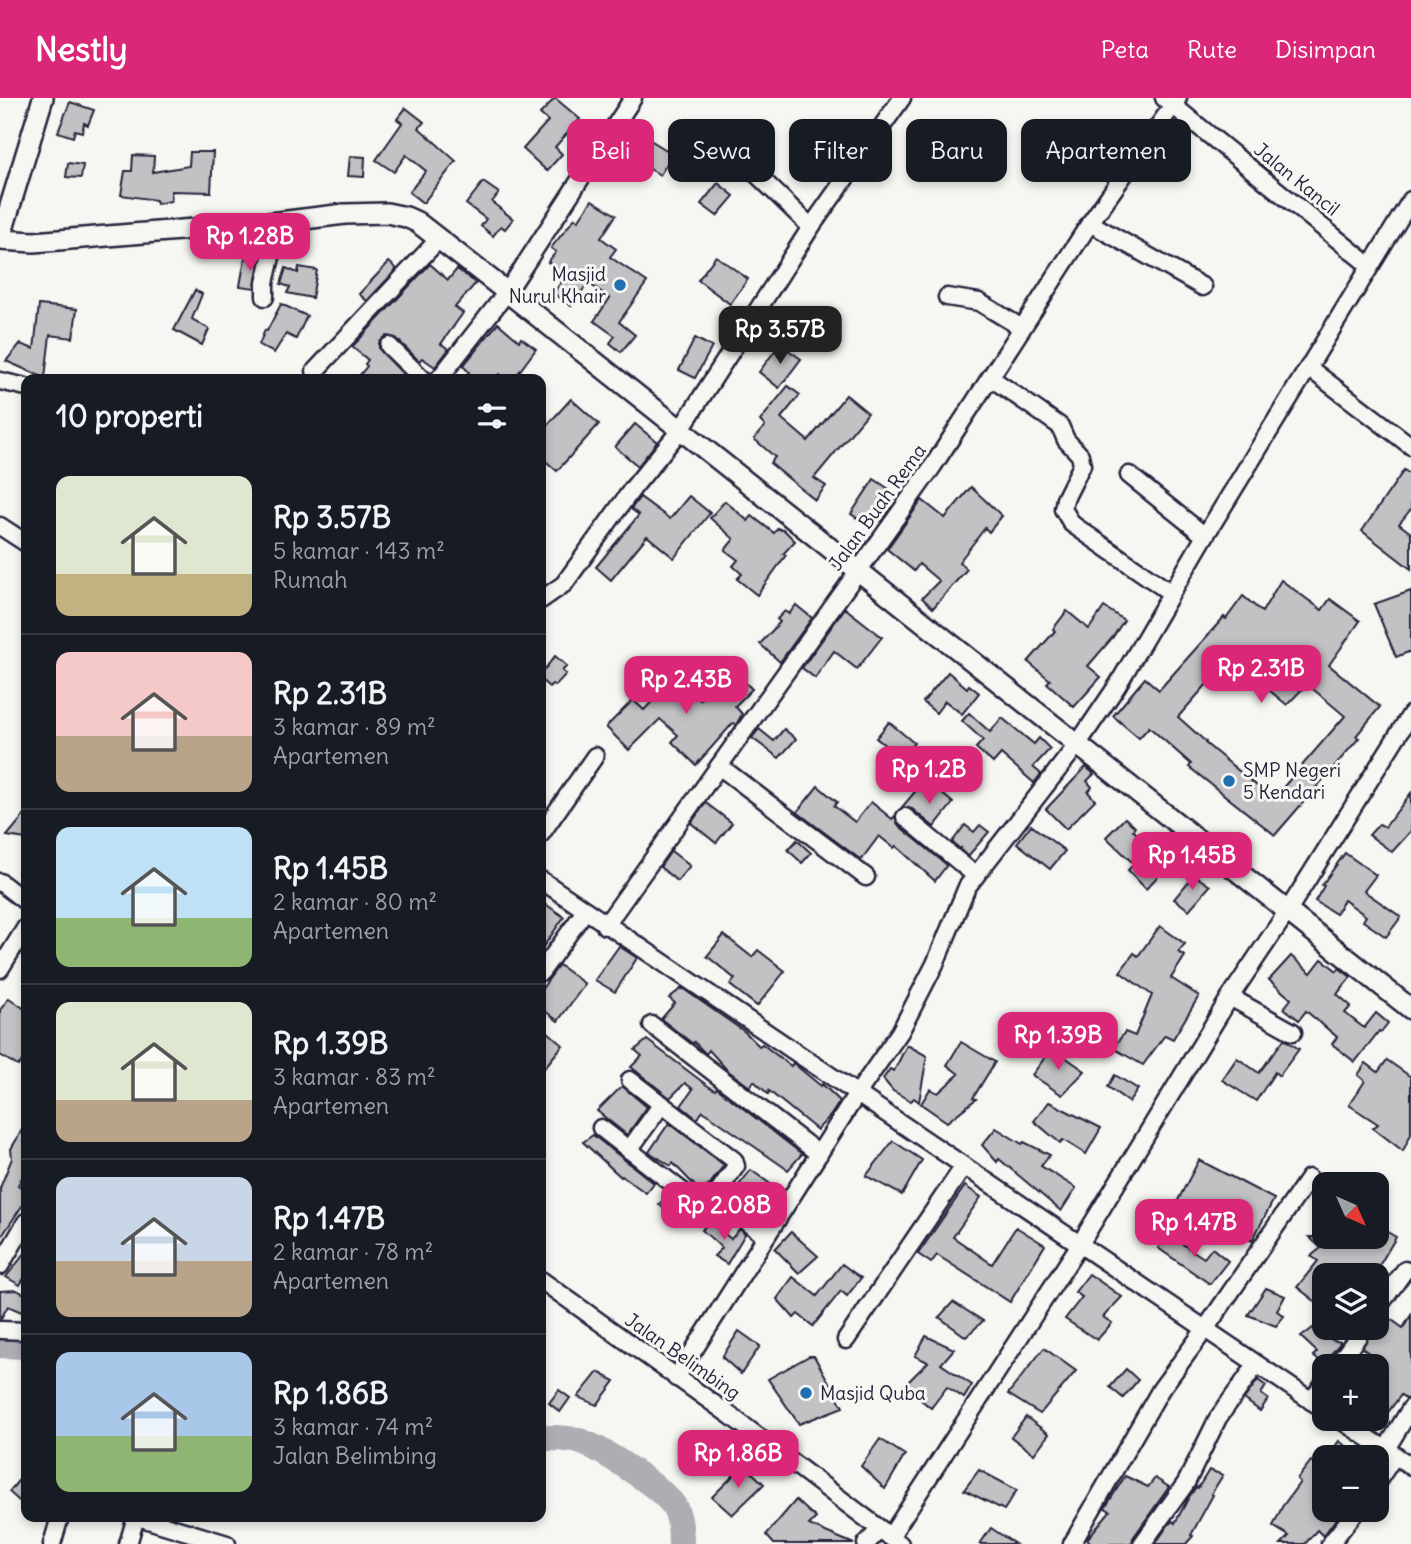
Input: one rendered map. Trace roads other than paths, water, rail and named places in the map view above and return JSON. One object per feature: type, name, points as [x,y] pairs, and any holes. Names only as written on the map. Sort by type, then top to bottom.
[{"type":"street","points":[[43,98],[0,240],[34,242],[345,214],[387,213],[406,217],[507,292],[681,429],[1411,1009]]},
{"type":"street","points":[[443,374],[507,292],[633,98]]},
{"type":"street","points":[[546,597],[564,584],[633,488],[681,429],[811,227],[902,98]]},
{"type":"street","name":"Jalan Buah Rema","points":[[606,926],[933,466],[1172,100]]},
{"type":"street","name":"Jalan Kancil","points":[[1172,100],[1370,266]]},
{"type":"street","points":[[765,182],[811,227]]},
{"type":"street","points":[[676,1378],[765,1236],[900,1032],[921,995],[967,887],[1077,745],[1117,686],[1205,536],[1411,200]]},
{"type":"street","points":[[265,297],[265,283],[279,222]]},
{"type":"street","points":[[1090,223],[1203,287]]},
{"type":"street","points":[[315,372],[438,240]]},
{"type":"street","points":[[947,297],[979,302],[1022,328]]},
{"type":"street","points":[[389,346],[418,374]]},
{"type":"street","points":[[1309,368],[1411,446]]},
{"type":"street","points":[[991,378],[1060,426],[1066,440],[1080,455],[1082,465],[1065,499],[1063,509],[1072,524],[1171,593]]},
{"type":"street","points":[[0,381],[21,386]]},
{"type":"street","points":[[1129,475],[1205,536]]},
{"type":"street","points":[[0,526],[21,540]]},
{"type":"street","points":[[866,1544],[890,1536],[1080,1244],[1230,997],[1287,912],[1411,714]]},
{"type":"street","points":[[546,827],[595,756]]},
{"type":"street","points":[[719,766],[866,877]]},
{"type":"street","points":[[905,817],[975,875]]},
{"type":"street","points":[[0,882],[21,898]]},
{"type":"street","points":[[546,884],[1312,1402]]},
{"type":"street","points":[[546,965],[585,911]]},
{"type":"street","points":[[0,969],[21,935]]},
{"type":"street","points":[[1230,997],[1293,1032]]},
{"type":"street","points":[[652,1026],[819,1154]]},
{"type":"street","points":[[601,1128],[704,1208],[708,1208],[736,1166],[736,1163],[630,1080]]},
{"type":"street","points":[[629,1150],[662,1104]]},
{"type":"street","points":[[846,1340],[964,1167]]},
{"type":"street","points":[[1072,1544],[1161,1389],[1309,1178]]},
{"type":"street","points":[[715,1196],[765,1236]]},
{"type":"street","points":[[0,1266],[21,1230]]},
{"type":"street","points":[[1389,1292],[1405,1270]]},
{"type":"street","name":"Jalan Belimbing","points":[[546,1284],[731,1416],[890,1536]]},
{"type":"street","points":[[0,1331],[21,1331]]},
{"type":"street","points":[[1142,1544],[1186,1483],[1218,1418],[1256,1365]]},
{"type":"street","points":[[1389,1456],[1411,1408]]},
{"type":"street","points":[[1358,1431],[1411,1466]]},
{"type":"street","points":[[52,1544],[59,1522]]},
{"type":"street","points":[[128,1544],[135,1522]]},
{"type":"street","points":[[152,1522],[208,1541],[228,1544]]},
{"type":"street","points":[[1330,1544],[1347,1522]]},
{"type":"waterway","points":[[0,1345],[21,1346]]},
{"type":"waterway","points":[[546,1438],[565,1438],[589,1445],[644,1479],[674,1506],[679,1520],[681,1544]]},
{"type":"place","name":"Masjid Nurul Khair","points":[[620,285]]},
{"type":"place","name":"SMP Negeri 5 Kendari","points":[[1229,781]]},
{"type":"place","name":"Masjid Quba","points":[[806,1393]]}]
